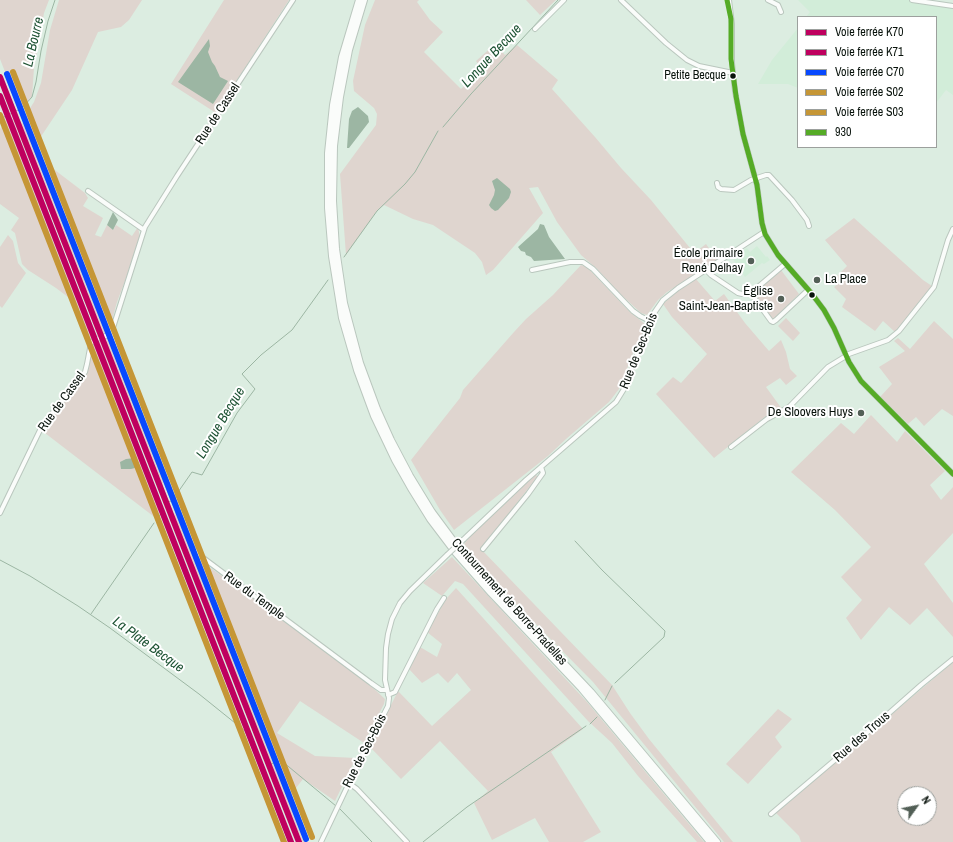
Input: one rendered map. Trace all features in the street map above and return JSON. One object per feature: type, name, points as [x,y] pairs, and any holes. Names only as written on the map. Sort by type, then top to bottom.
[{"type":"highway","points":[[359,0],[344,50],[334,98],[328,153],[328,208],[332,256],[342,318],[357,370],[374,416],[388,447],[412,490],[450,546],[491,593],[581,688],[710,842]]},
{"type":"highway","name":"Contournement de Borre-Pradelles","points":[[364,0],[349,50],[340,97],[334,152],[333,201],[336,255],[344,303],[360,363],[376,409],[410,476],[428,506],[452,540],[492,586],[591,692],[716,842]]},
{"type":"street","name":"Rue de Cassel","points":[[0,513],[42,426],[84,372],[87,364],[90,343],[111,334],[133,269],[144,230],[177,176],[293,0]]},
{"type":"street","points":[[535,30],[564,0]]},
{"type":"street","points":[[621,0],[686,60],[699,66],[733,73]]},
{"type":"street","points":[[728,0],[732,24],[731,55],[733,73],[741,124],[755,179],[764,232],[771,246],[817,300],[830,319],[853,370],[866,386],[953,474]]},
{"type":"street","points":[[768,0],[778,5],[781,12]]},
{"type":"street","points":[[912,0],[953,6]]},
{"type":"street","points":[[717,183],[718,187],[721,189],[734,190],[755,179],[766,175],[770,176],[798,208],[807,220],[809,226]]},
{"type":"street","points":[[88,191],[144,230]]},
{"type":"street","points":[[731,447],[767,419],[790,406],[830,365],[846,355],[888,340],[899,331],[934,287],[948,240],[953,229]]},
{"type":"street","name":"Rue de Sec-Bois","points":[[321,842],[337,807],[388,707],[389,702],[384,678],[387,641],[395,612],[410,591],[541,467],[604,413],[618,399],[624,388],[656,308],[667,296],[764,232]]},
{"type":"street","points":[[532,270],[570,262],[583,262],[593,269],[633,311],[642,318],[650,321]]},
{"type":"street","points":[[706,270],[738,293],[742,294],[752,292],[785,264]]},
{"type":"street","points":[[752,292],[771,321],[774,322],[808,290]]},
{"type":"street","name":"Rue du Temple","points":[[111,334],[119,360],[194,550],[371,683],[382,690],[386,690]]},
{"type":"street","points":[[483,549],[528,494],[543,473],[541,467]]},
{"type":"street","points":[[388,695],[395,692],[444,598]]},
{"type":"street","name":"Rue des Trous","points":[[770,814],[953,659]]},
{"type":"street","points":[[349,783],[362,793],[407,842]]},
{"type":"shaded area","points":[[0,0],[49,0],[44,13],[34,68],[32,97],[20,110],[0,59]]},
{"type":"shaded area","points":[[59,0],[142,0],[129,20],[121,27],[98,32],[72,90],[36,144],[37,154],[43,161],[85,193],[88,198],[83,206],[103,218],[95,235],[101,237],[107,225],[113,230],[116,225],[132,236],[138,227],[140,238],[137,249],[117,302],[109,331],[103,334],[87,295],[89,293],[85,291],[21,124],[27,121],[25,116],[34,102],[41,83],[50,30]]},
{"type":"shaded area","points":[[224,0],[289,0],[216,113],[171,84]]},
{"type":"shaded area","points":[[375,0],[419,0],[417,2],[430,20],[443,32],[424,52],[461,89],[482,69],[476,61],[495,44],[505,55],[517,45],[558,80],[552,89],[651,200],[694,253],[706,244],[718,261],[667,292],[658,300],[647,315],[641,313],[581,255],[557,222],[538,187],[529,188],[543,213],[493,270],[486,275],[482,262],[475,253],[433,225],[413,219],[384,205],[377,211],[346,255],[340,174],[376,125],[377,114],[374,108],[354,91],[353,81],[365,25]]},
{"type":"shaded area","points":[[526,0],[556,0],[540,15]]},
{"type":"shaded area","points":[[798,0],[927,0],[953,3],[953,95],[946,90],[937,102],[937,16],[807,16],[810,12]]},
{"type":"shaded area","points":[[797,29],[797,88],[788,84],[758,84],[772,60]]},
{"type":"shaded area","points":[[209,39],[210,46],[208,52],[212,62],[220,77],[228,81],[213,104],[178,82]]},
{"type":"shaded area","points":[[358,107],[368,116],[369,122],[349,148],[347,148],[349,119],[352,111]]},
{"type":"shaded area","points":[[8,118],[13,119],[97,336],[94,339],[88,339],[82,332],[80,327],[80,312],[76,303],[28,270],[22,264],[15,233],[11,230],[19,218],[0,204],[0,129]]},
{"type":"shaded area","points":[[497,178],[510,189],[511,192],[509,198],[498,210],[495,211],[489,205],[495,190],[492,181]]},
{"type":"shaded area","points":[[113,212],[118,220],[113,230],[107,225]]},
{"type":"shaded area","points":[[854,218],[923,280],[932,286],[931,290],[895,332],[883,321],[875,331],[842,307],[846,299],[834,287],[839,283],[836,277],[847,266],[825,240]]},
{"type":"shaded area","points":[[540,224],[544,225],[549,237],[565,259],[534,261],[518,247],[538,229]]},
{"type":"shaded area","points":[[8,235],[13,241],[18,263],[26,273],[2,308],[0,306],[0,247]]},
{"type":"shaded area","name":"École primaire René Delhay","points":[[757,246],[770,260],[764,264],[762,263],[745,277],[733,259],[742,253],[741,251],[747,248],[750,252]]},
{"type":"shaded area","points":[[581,265],[587,267],[630,312],[645,324],[642,335],[636,346],[619,389],[609,402],[548,456],[454,530],[440,510],[411,460],[460,398],[463,390],[526,319],[553,295]]},
{"type":"shaded area","points":[[781,270],[799,294],[773,320],[754,292]]},
{"type":"shaded area","points":[[696,279],[715,301],[724,294],[745,323],[769,351],[781,340],[786,352],[790,369],[797,376],[786,385],[780,378],[766,387],[782,409],[765,417],[714,458],[656,394],[673,377],[681,383],[707,354],[672,317],[663,304],[675,293]]},
{"type":"shaded area","points":[[786,318],[800,333],[793,341],[778,326]]},
{"type":"shaded area","points":[[934,321],[953,339],[953,416],[942,409],[924,426],[916,417],[908,424],[880,397],[892,384],[879,367],[905,351],[894,341],[898,338],[910,349]]},
{"type":"shaded area","points":[[107,338],[110,338],[111,340],[164,480],[163,486],[106,343]]},
{"type":"shaded area","points":[[100,341],[159,500],[159,514],[157,519],[41,430],[87,371],[94,345],[96,342]]},
{"type":"shaded area","points":[[871,415],[897,442],[905,431],[945,471],[930,485],[941,500],[953,487],[953,533],[924,564],[953,603],[953,637],[927,608],[910,625],[889,607],[861,640],[846,618],[862,600],[841,577],[871,547],[835,510],[791,472],[841,423],[854,434]]},
{"type":"shaded area","points":[[135,458],[139,467],[121,469],[120,462],[126,459]]},
{"type":"shaded area","points":[[535,475],[538,476],[481,549],[612,685],[649,739],[733,842],[724,842],[593,682],[503,591],[464,544],[472,534]]},
{"type":"shaded area","points":[[177,512],[196,558],[261,603],[371,686],[385,699],[384,704],[364,743],[300,701],[277,733],[315,756],[356,758],[335,801],[303,779],[289,797],[307,842],[302,842],[179,529],[174,514]]},
{"type":"shaded area","points":[[452,557],[587,702],[704,842],[697,842],[638,776],[612,743],[588,721],[463,584],[455,581],[442,596],[423,583]]},
{"type":"shaded area","points":[[456,588],[583,729],[551,752],[601,832],[583,842],[549,842],[535,818],[492,840],[474,803],[488,791],[440,741],[401,779],[370,747],[398,691],[432,726],[471,690],[457,673],[448,683],[438,673],[422,683],[409,669],[420,647],[437,657],[442,644],[427,632],[446,599]]},
{"type":"shaded area","points":[[953,662],[953,842],[801,842],[799,836],[776,813]]},
{"type":"shaded area","points":[[778,709],[792,719],[775,737],[782,747],[748,784],[726,764]]},
{"type":"waterway","name":"La Bourre","points":[[0,122],[4,117],[22,108],[32,97],[48,21],[55,0]]},
{"type":"waterway","name":"Longue Becque","points":[[443,127],[471,94],[558,0]]},
{"type":"waterway","name":"Longue Becque","points":[[344,257],[377,211],[405,184],[415,172],[438,131]]},
{"type":"waterway","name":"Longue Becque","points":[[175,499],[176,495],[192,472],[202,475],[237,413],[255,389],[242,374],[261,355],[292,330],[328,280]]},
{"type":"waterway","name":"Longue Becque","points":[[157,520],[161,513],[159,506],[161,505]]},
{"type":"waterway","name":"Longue Becque","points":[[91,614],[154,523]]},
{"type":"waterway","points":[[575,541],[602,570],[665,631],[664,637],[615,683]]},
{"type":"waterway","name":"La Plate Becque","points":[[0,560],[30,576],[78,606],[199,694],[245,731],[260,765],[263,766]]},
{"type":"waterway","points":[[605,700],[612,686]]},
{"type":"waterway","points":[[590,724],[597,717]]},
{"type":"waterway","points":[[423,842],[467,807],[586,726]]},
{"type":"waterway","name":"La Plate Becque","points":[[271,764],[278,761],[283,762],[336,806]]},
{"type":"waterway","name":"La Plate Becque","points":[[339,808],[372,842]]},
{"type":"rail line","name":"S03","points":[[13,72],[312,837]]},
{"type":"rail line","name":"C70","points":[[7,74],[306,839]]},
{"type":"rail line","name":"K70","points":[[0,77],[299,842]]},
{"type":"rail line","name":"K71","points":[[0,96],[291,842]]},
{"type":"rail line","name":"S02","points":[[0,115],[284,842]]},
{"type":"transit line","name":"930","points":[[727,0],[731,19],[731,59],[736,96],[743,134],[757,185],[765,234],[778,255],[824,310],[834,328],[849,362],[861,381],[953,474]]},
{"type":"place","name":"Petite Becque","points":[[733,76]]},
{"type":"place","name":"École primaire René Delhay","points":[[751,261]]},
{"type":"place","name":"La Place","points":[[817,280]]},
{"type":"place","name":"Église Saint-Jean-Baptiste","points":[[781,299]]},
{"type":"place","name":"De Sloovers Huys","points":[[861,413]]}]
